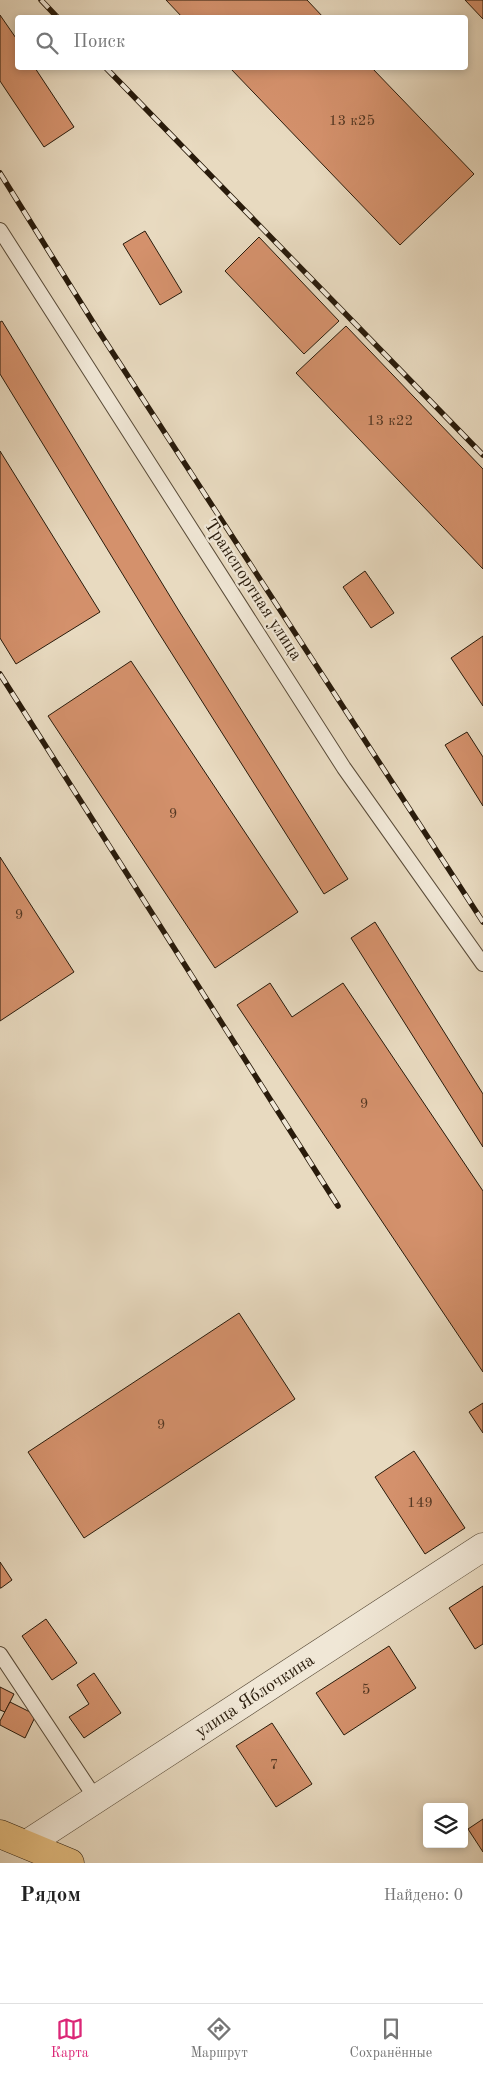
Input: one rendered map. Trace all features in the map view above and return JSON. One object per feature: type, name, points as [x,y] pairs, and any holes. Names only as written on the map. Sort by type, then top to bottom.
[{"type":"main road","points":[[9,1840],[70,1863]]},
{"type":"street","name":"улица Яблочкина","points":[[9,1840],[96,1800],[483,1547]]},
{"type":"lane","name":"Транспортная улица","points":[[0,230],[344,768],[483,964]]},
{"type":"lane","points":[[0,1654],[96,1800]]},
{"type":"building","points":[[166,0],[307,0],[321,15],[180,15]]},
{"type":"building","points":[[465,0],[483,0],[483,19]]},
{"type":"building","points":[[0,15],[15,37],[15,70],[36,70],[74,127],[44,147],[0,81]]},
{"type":"building","points":[[232,70],[374,70],[474,174],[400,245]]},
{"type":"building","points":[[145,231],[182,292],[160,305],[123,244]]},
{"type":"building","points":[[259,237],[339,321],[304,354],[225,271]]},
{"type":"building","points":[[2,321],[179,611],[348,879],[324,894],[155,627],[0,374],[0,322]]},
{"type":"building","points":[[346,326],[483,469],[483,569],[296,373]]},
{"type":"building","points":[[0,451],[100,612],[16,664],[0,638]]},
{"type":"building","points":[[365,571],[394,613],[371,628],[343,587]]},
{"type":"building","points":[[483,636],[483,706],[451,658]]},
{"type":"building","points":[[131,661],[298,912],[215,968],[48,716]]},
{"type":"building","points":[[467,732],[483,757],[483,806],[445,745]]},
{"type":"building","points":[[0,857],[74,972],[0,1021]]},
{"type":"building","points":[[375,922],[483,1094],[483,1147],[351,938]]},
{"type":"building","points":[[270,983],[292,1017],[343,983],[483,1191],[483,1372],[237,1005]]},
{"type":"building","points":[[239,1313],[295,1399],[84,1538],[28,1452]]},
{"type":"building","points":[[483,1403],[483,1433],[469,1412]]},
{"type":"building","points":[[414,1451],[465,1528],[425,1554],[375,1477]]},
{"type":"building","points":[[0,1562],[12,1580],[1,1588],[0,1588]]},
{"type":"building","points":[[483,1586],[483,1644],[475,1649],[449,1608]]},
{"type":"building","points":[[46,1619],[77,1663],[52,1680],[22,1636]]},
{"type":"building","points":[[389,1646],[416,1688],[344,1735],[316,1693]]},
{"type":"building","points":[[94,1673],[121,1713],[84,1738],[69,1717],[89,1704],[77,1685]]},
{"type":"building","points":[[0,1687],[14,1694],[5,1712],[0,1710]]},
{"type":"building","points":[[10,1702],[36,1715],[25,1738],[0,1725],[0,1721]]},
{"type":"building","points":[[272,1723],[312,1784],[276,1807],[236,1746]]},
{"type":"building","points":[[483,1819],[483,1852],[468,1829]]},
{"type":"railway","points":[[41,0],[55,15]]},
{"type":"railway","points":[[108,70],[483,455]]},
{"type":"railway","points":[[0,173],[96,327],[483,922]]},
{"type":"railway","points":[[0,674],[338,1206]]}]
